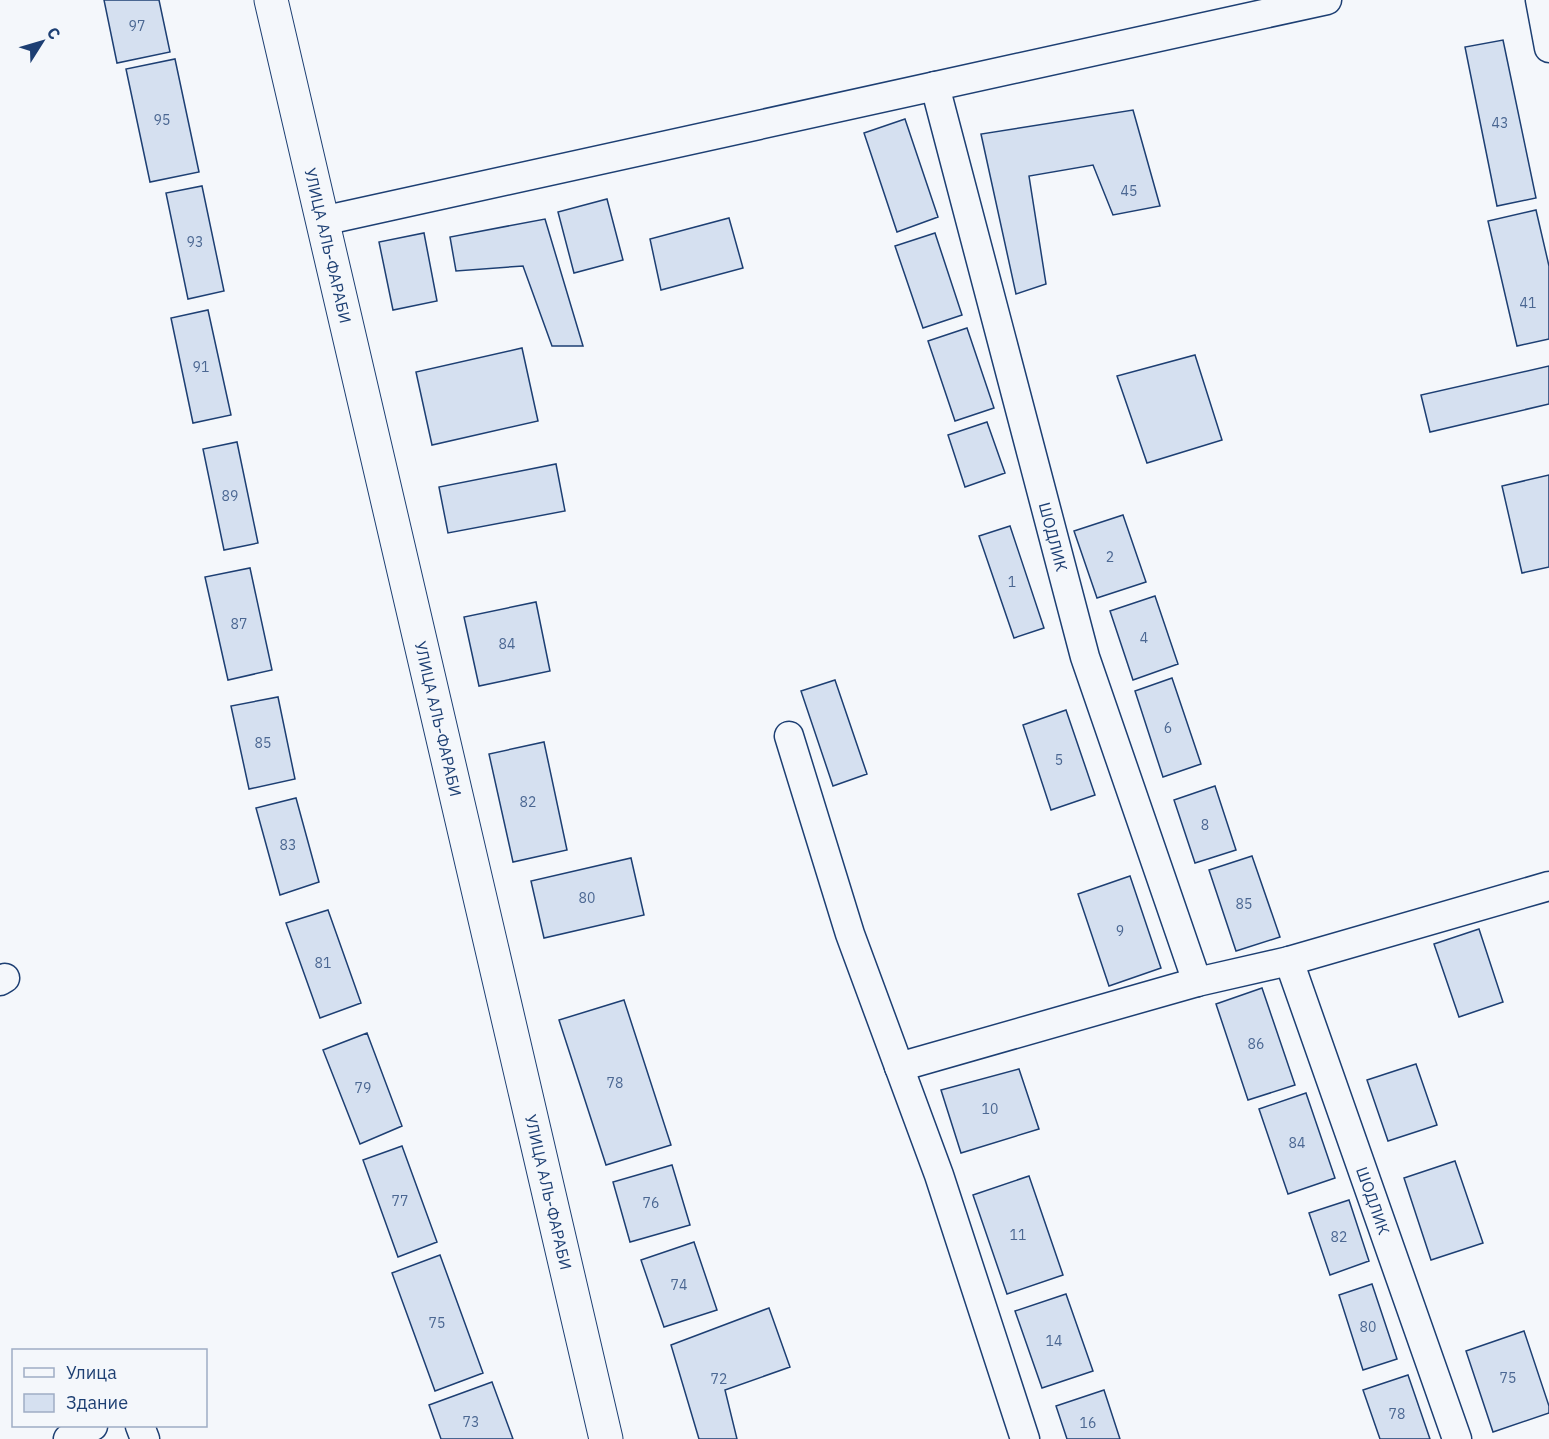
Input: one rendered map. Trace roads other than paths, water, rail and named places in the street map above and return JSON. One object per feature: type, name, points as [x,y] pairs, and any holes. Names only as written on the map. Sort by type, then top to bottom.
[{"type":"main road","name":"УЛИЦА АЛЬ-ФАРАБИ","points":[[271,0],[606,1439]]},
{"type":"street","points":[[322,221],[1327,0]]},
{"type":"street","points":[[1540,0],[1549,48]]},
{"type":"street","name":"ШОДЛИК","points":[[935,86],[1085,657],[1197,982]]},
{"type":"street","points":[[789,736],[850,934],[939,1175],[1025,1439]]},
{"type":"street","points":[[899,1067],[1197,982],[1289,962],[1549,886]]},
{"type":"street","name":"ШОДЛИК","points":[[1289,962],[1457,1439]]},
{"type":"street","points":[[68,1439],[89,1427]]}]
